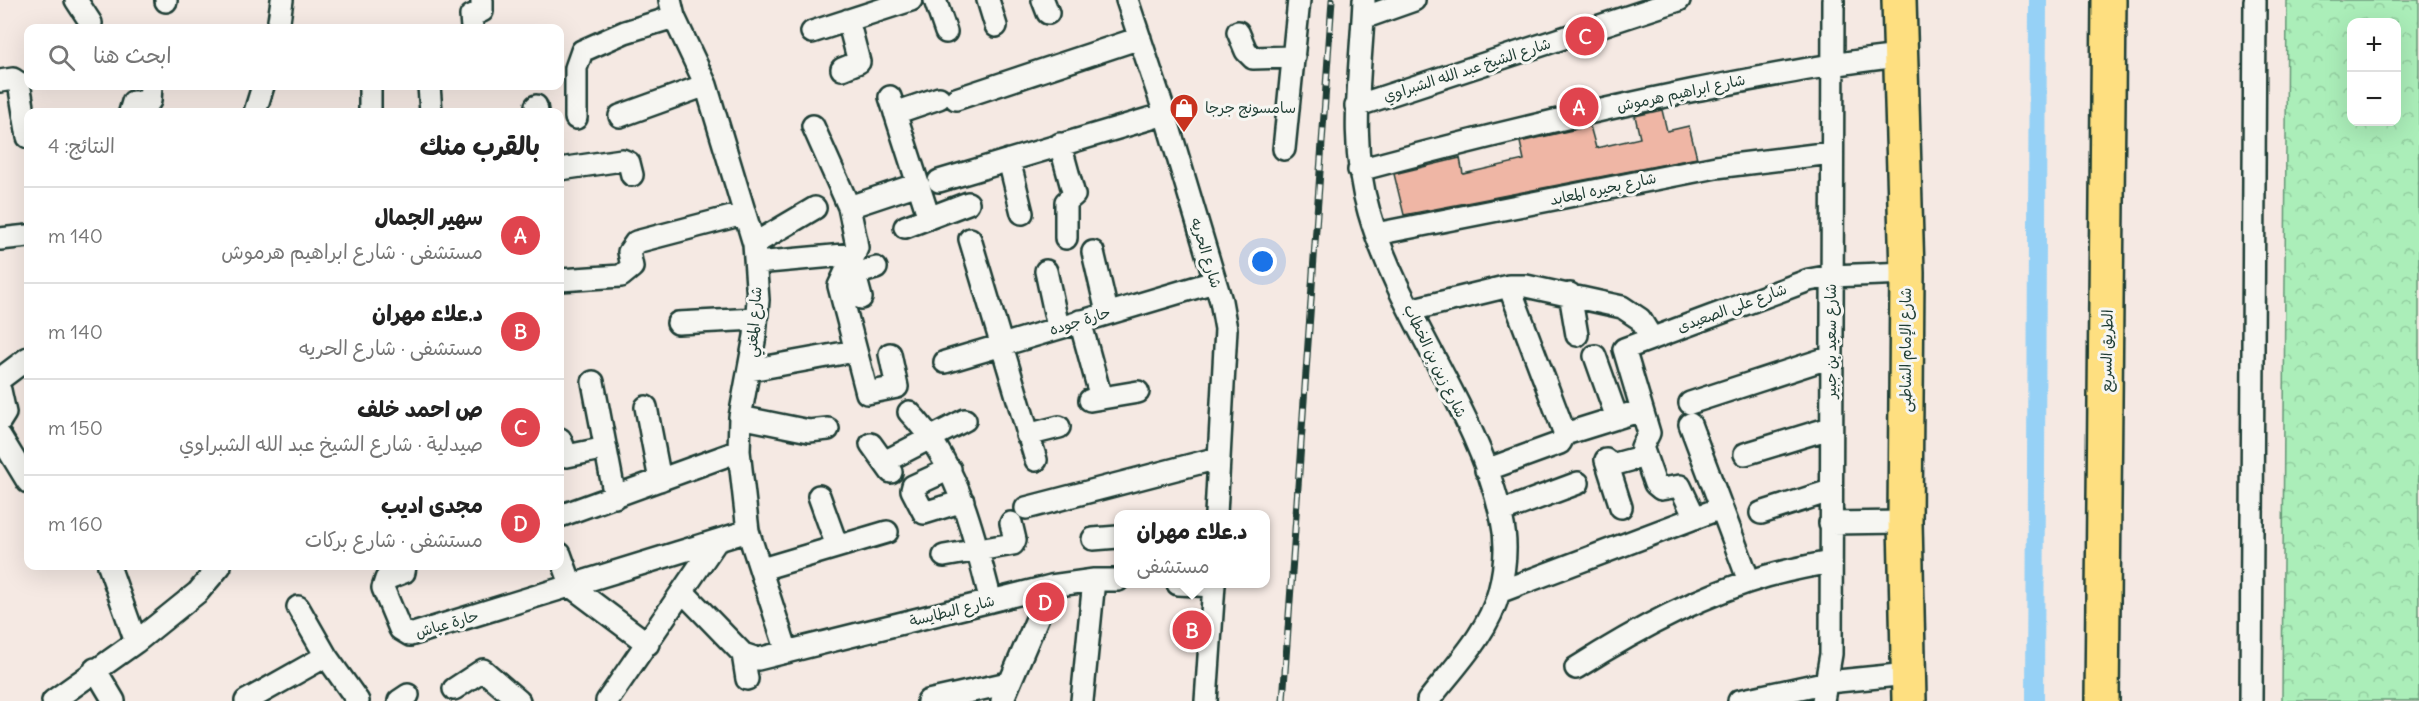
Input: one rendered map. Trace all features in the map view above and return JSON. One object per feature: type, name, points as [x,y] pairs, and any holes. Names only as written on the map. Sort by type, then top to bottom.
[{"type":"main road","name":"شارع الإمام الشاطبى","points":[[1899,0],[1907,273],[1905,522],[1908,687]]},
{"type":"main road","name":"الطريق السريع","points":[[2102,701],[2109,0]]},
{"type":"street","points":[[76,0],[91,23]]},
{"type":"street","points":[[279,24],[282,0]]},
{"type":"street","points":[[472,24],[471,16],[483,11],[482,0]]},
{"type":"street","points":[[812,32],[911,0]]},
{"type":"street","points":[[935,0],[946,33]]},
{"type":"street","points":[[988,0],[996,26]]},
{"type":"street","name":"شارع الحريه","points":[[1128,0],[1165,114],[1226,329],[1216,510]]},
{"type":"street","points":[[1284,149],[1299,0]]},
{"type":"street","points":[[1364,9],[1414,0]]},
{"type":"street","name":"شارع الشيخ عبد الله الشبراوي","points":[[1356,106],[1679,0]]},
{"type":"street","name":"شارع سعيد بن جبير","points":[[1825,692],[1831,654],[1833,0]]},
{"type":"street","points":[[2251,701],[2255,0]]},
{"type":"street","points":[[576,118],[576,68],[582,51],[672,8]]},
{"type":"street","name":"شارع المغني","points":[[672,8],[706,85],[755,253],[756,319],[750,370],[740,417],[739,451],[748,531],[787,652]]},
{"type":"street","name":"شارع زين بن الخطاب","points":[[1364,9],[1356,106],[1359,170],[1376,234],[1410,310],[1469,429],[1486,470],[1500,512],[1505,557],[1499,592],[1484,629],[1428,701]]},
{"type":"street","points":[[842,69],[859,62],[848,20]]},
{"type":"street","points":[[1238,32],[1246,51],[1253,58],[1294,57]]},
{"type":"street","points":[[929,218],[892,105],[947,99],[1140,38]]},
{"type":"street","name":"شارع ابراهيم هرموش","points":[[1359,170],[1517,128],[1832,63],[1901,56]]},
{"type":"street","points":[[0,81],[13,79],[19,83],[24,113]]},
{"type":"street","points":[[620,116],[706,85]]},
{"type":"street","points":[[131,108],[133,102],[150,101],[151,90]]},
{"type":"street","points":[[256,108],[262,90]]},
{"type":"street","points":[[370,90],[370,108]]},
{"type":"street","points":[[429,90],[431,108]]},
{"type":"street","points":[[939,181],[1165,114]]},
{"type":"street","points":[[813,126],[849,207],[857,248],[854,263],[839,286],[867,393],[897,387],[890,354]]},
{"type":"street","points":[[1060,144],[1074,195],[1066,202],[1066,238]]},
{"type":"street","name":"شارع بحيره المعابد","points":[[1376,234],[1716,166],[1831,153]]},
{"type":"street","points":[[564,169],[602,171],[627,160],[632,175]]},
{"type":"street","points":[[1009,160],[1022,213]]},
{"type":"street","points":[[849,207],[918,184]]},
{"type":"street","points":[[905,227],[968,203]]},
{"type":"street","points":[[755,253],[815,208]]},
{"type":"street","points":[[564,280],[621,276],[632,267],[629,252],[636,242],[743,214]]},
{"type":"street","points":[[0,239],[24,236]]},
{"type":"street","points":[[970,239],[1036,460]]},
{"type":"street","points":[[1093,252],[1107,312]]},
{"type":"street","points":[[755,253],[854,263],[876,268]]},
{"type":"street","points":[[854,263],[861,298]]},
{"type":"street","points":[[1046,271],[1058,327]]},
{"type":"street","name":"شارع على الصعيدى","points":[[1642,410],[1624,349],[1651,337],[1809,280],[1831,276],[1907,273]]},
{"type":"street","name":"حارة جوده","points":[[945,362],[1214,282]]},
{"type":"street","points":[[1486,470],[1561,443],[1565,434],[1509,286]]},
{"type":"street","points":[[1410,310],[1509,286],[1526,286],[1570,294],[1631,312],[1640,319],[1651,337]]},
{"type":"street","points":[[1570,294],[1577,335]]},
{"type":"street","points":[[678,323],[756,319]]},
{"type":"street","points":[[1080,321],[1095,399],[1138,392]]},
{"type":"street","points":[[750,370],[855,351]]},
{"type":"street","points":[[1595,356],[1617,418]]},
{"type":"street","points":[[1690,403],[1831,357]]},
{"type":"street","points":[[0,379],[24,361]]},
{"type":"street","points":[[593,382],[615,496]]},
{"type":"street","points":[[0,390],[5,412],[0,421]]},
{"type":"street","points":[[646,407],[660,480]]},
{"type":"street","points":[[1565,434],[1642,410],[1649,433],[1648,439],[1642,445],[1657,487],[1680,486],[1695,518]]},
{"type":"street","points":[[909,412],[930,436],[950,469],[963,501],[991,601]]},
{"type":"street","points":[[740,417],[809,431],[828,429]]},
{"type":"street","points":[[871,444],[887,467],[930,436],[965,420]]},
{"type":"street","points":[[1690,424],[1749,582]]},
{"type":"street","points":[[1027,435],[1059,427]]},
{"type":"street","points":[[1745,454],[1830,428]]},
{"type":"street","points":[[0,436],[24,475]]},
{"type":"street","points":[[564,449],[567,456],[606,448]]},
{"type":"street","points":[[564,515],[739,451]]},
{"type":"street","points":[[1621,507],[1607,463],[1645,456]]},
{"type":"street","points":[[1026,508],[1218,458]]},
{"type":"street","points":[[950,469],[913,486],[912,490],[924,513],[963,501]]},
{"type":"street","points":[[1500,512],[1578,483]]},
{"type":"street","points":[[1761,513],[1830,491]]},
{"type":"street","points":[[819,496],[837,546]]},
{"type":"street","points":[[1499,592],[1721,508]]},
{"type":"street","points":[[1830,523],[1905,522]]},
{"type":"street","points":[[944,556],[1013,544],[1015,540],[1011,523]]},
{"type":"street","points":[[572,587],[748,531]]},
{"type":"street","points":[[762,569],[887,532]]},
{"type":"street","points":[[1093,539],[1114,537]]},
{"type":"street","points":[[607,701],[716,543]]},
{"type":"street","points":[[1576,668],[1659,620],[1749,582],[1830,562]]},
{"type":"street","points":[[564,565],[572,587],[648,644]]},
{"type":"street","points":[[110,570],[136,642]]},
{"type":"street","points":[[53,701],[136,642],[198,592],[217,570]]},
{"type":"street","name":"حارة عياش","points":[[404,570],[386,579],[383,588],[400,629],[410,635],[572,587]]},
{"type":"street","points":[[1082,701],[1094,580]]},
{"type":"street","name":"شارع البطايسة","points":[[743,654],[753,659],[1051,586],[1094,580],[1114,580]]},
{"type":"street","points":[[928,701],[1005,692],[1051,586]]},
{"type":"street","points":[[1206,701],[1214,588]]},
{"type":"street","points":[[683,592],[743,654],[747,679]]},
{"type":"street","points":[[298,607],[326,656],[358,701]]},
{"type":"street","points":[[246,701],[326,656]]},
{"type":"street","points":[[95,669],[114,701]]},
{"type":"street","points":[[454,689],[483,670],[519,701]]},
{"type":"street","points":[[1739,701],[1825,692],[1908,687]]},
{"type":"green space","points":[[2287,0],[2419,0],[2419,701],[2282,701]]},
{"type":"building","points":[[1662,110],[1667,131],[1689,126],[1697,158],[1404,215],[1394,174],[1460,158],[1463,174],[1524,160],[1520,142],[1590,126],[1596,148],[1640,138],[1635,116]]},
{"type":"waterway","points":[[2035,701],[2038,0]]},
{"type":"railway","points":[[1283,701],[1332,0]]},
{"type":"place","name":"ص احمد خلف","points":[[1585,36]]},
{"type":"place","name":"سهير الجمال","points":[[1579,107]]},
{"type":"place","name":"سامسونج جرجا","points":[[1184,134]]},
{"type":"place","name":"مجدى اديب","points":[[1045,602]]},
{"type":"place","name":"د.علاء مهران","points":[[1192,630]]}]
